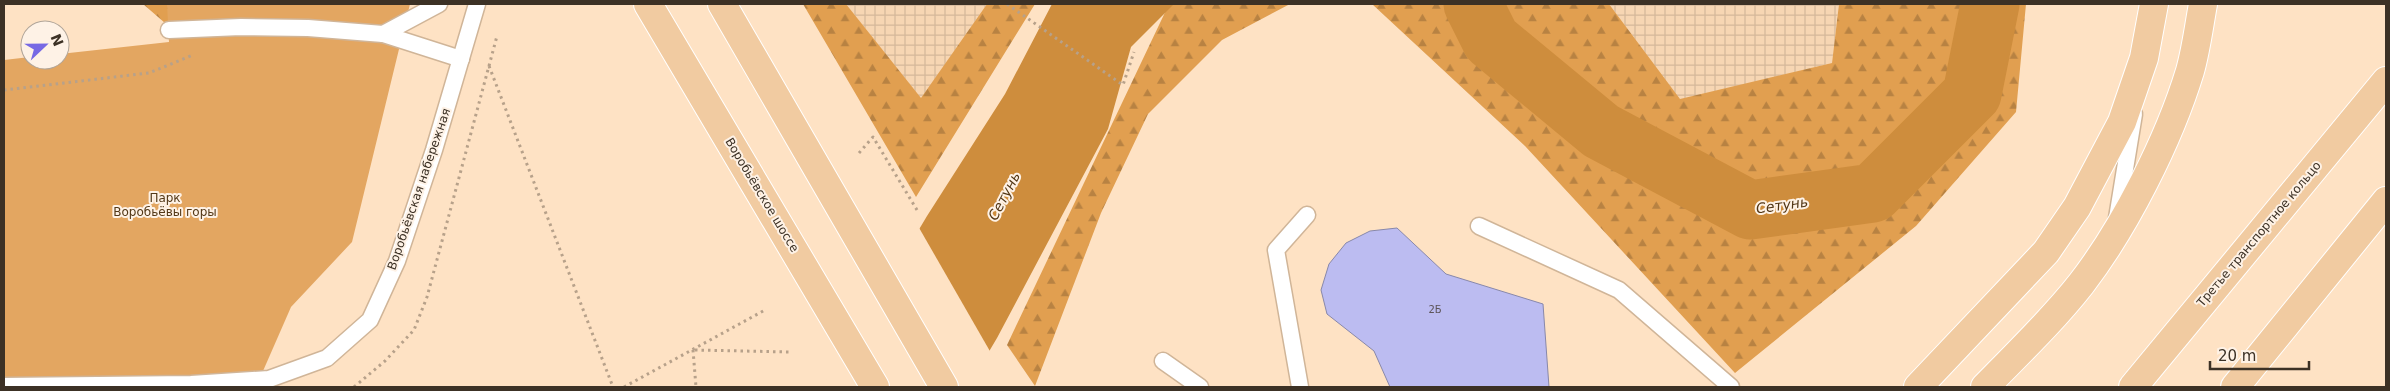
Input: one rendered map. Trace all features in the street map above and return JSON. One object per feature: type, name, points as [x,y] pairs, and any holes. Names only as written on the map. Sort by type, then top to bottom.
[{"type":"main road","name":"Воробьёвское шоссе","points":[[648,4],[824,298],[875,387]]},
{"type":"main road","points":[[722,4],[944,387]]},
{"type":"main road","points":[[1918,387],[2046,252],[2077,207],[2122,122],[2144,58],[2154,4]]},
{"type":"main road","points":[[1985,387],[2081,284],[2114,235],[2166,138],[2190,70],[2203,4]]},
{"type":"main road","name":"Третье транспортное кольцо","points":[[2133,387],[2386,81]]},
{"type":"main road","points":[[2235,387],[2386,201]]},
{"type":"lane","points":[[383,34],[439,4]]},
{"type":"lane","name":"Воробьёвская набережная","points":[[4,386],[164,385],[269,379],[327,358],[370,320],[397,261],[434,150],[477,4]]},
{"type":"lane","points":[[169,30],[308,28],[383,34],[461,59]]},
{"type":"lane","points":[[2114,235],[2144,58]]},
{"type":"lane","points":[[1300,387],[1276,250],[1307,214]]},
{"type":"lane","points":[[1479,226],[1619,290],[1731,387]]},
{"type":"lane","points":[[1163,362],[1200,387]]},
{"type":"path","points":[[1008,4],[1123,85],[1134,52]]},
{"type":"path","points":[[4,90],[149,73],[192,56],[206,29]]},
{"type":"path","points":[[354,387],[385,361],[414,330],[427,297],[498,30]]},
{"type":"path","points":[[489,65],[613,387]]},
{"type":"path","points":[[859,153],[873,137],[917,210]]},
{"type":"path","points":[[624,387],[765,310]]},
{"type":"path","points":[[693,350],[790,352]]},
{"type":"path","points":[[693,350],[696,387]]},
{"type":"shaded area","points":[[846,4],[987,4],[921,99]]},
{"type":"shaded area","points":[[1609,4],[1839,4],[1832,63],[1680,100]]},
{"type":"green space","points":[[143,4],[366,4],[223,7],[165,23]]},
{"type":"green space","name":"Парк Воробьёвы горы","points":[[167,4],[410,4],[352,242],[291,307],[256,387],[4,387],[4,60],[20,58],[20,70],[70,70],[70,53],[169,42]]},
{"type":"green space","points":[[803,4],[846,4],[921,98],[987,4],[1035,4],[916,197]]},
{"type":"green space","points":[[1169,4],[1290,4],[1222,40],[1148,114],[1101,213],[1035,386],[1007,345]]},
{"type":"green space","points":[[1372,4],[1609,4],[1680,99],[1832,63],[1839,4],[2026,4],[2016,112],[1916,226],[1735,373],[1525,146]]},
{"type":"water","points":[[1052,4],[1174,4],[1131,47],[1108,129],[997,338],[968,387],[825,387],[927,216],[1005,94]]},
{"type":"pier","points":[[918,226],[991,353],[971,387],[822,387]]},
{"type":"building","points":[[1397,228],[1446,274],[1543,304],[1549,387],[1390,387],[1374,351],[1327,314],[1321,290],[1329,264],[1346,243],[1370,231]]},
{"type":"waterway","name":"Сетунь","points":[[1473,4],[1491,40],[1601,131],[1750,210],[1873,193],[1972,94],[1990,4]]}]
